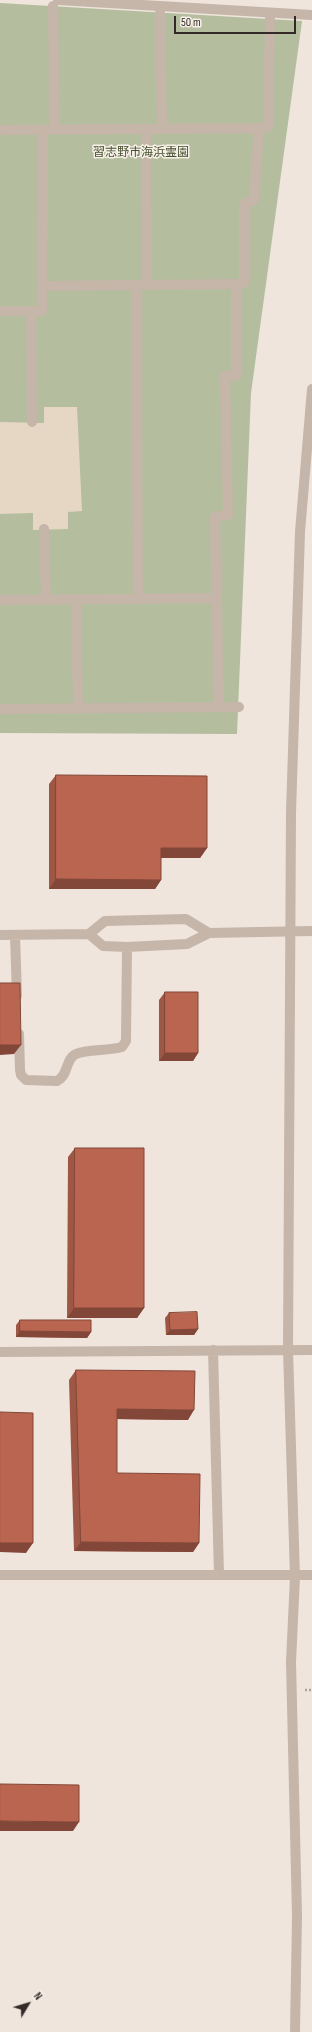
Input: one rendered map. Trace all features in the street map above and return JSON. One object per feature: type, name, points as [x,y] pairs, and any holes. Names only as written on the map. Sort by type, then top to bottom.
[{"type":"street","points":[[55,130],[56,3],[312,15]]},
{"type":"street","points":[[160,13],[162,129]]},
{"type":"street","points":[[0,130],[259,128],[268,126],[270,19]]},
{"type":"street","points":[[42,286],[136,286],[244,283],[244,204],[254,200],[259,128]]},
{"type":"street","points":[[146,129],[147,285]]},
{"type":"street","points":[[0,311],[42,311],[42,130]]},
{"type":"street","points":[[219,707],[215,517],[228,515],[225,376],[236,375],[236,284]]},
{"type":"street","points":[[136,286],[138,599]]},
{"type":"street","points":[[31,311],[32,422]]},
{"type":"street","points":[[295,2032],[297,1916],[291,1662],[295,1577],[288,1350],[292,932],[291,813],[300,539],[312,389]]},
{"type":"street","points":[[44,529],[46,600]]},
{"type":"street","points":[[0,600],[217,598]]},
{"type":"street","points":[[76,600],[78,708]]},
{"type":"street","points":[[0,709],[238,707]]},
{"type":"street","points":[[0,935],[89,934],[105,922],[186,919],[210,933]]},
{"type":"street","points":[[89,934],[103,946],[128,947],[188,944],[210,933],[312,931]]},
{"type":"street","points":[[15,935],[18,1007]]},
{"type":"street","points":[[18,1022],[20,1070],[21,1075],[26,1080],[57,1081],[65,1076],[69,1060],[75,1054],[122,1047],[126,1041],[128,947]]},
{"type":"street","points":[[214,1350],[219,1575]]},
{"type":"street","points":[[0,1352],[312,1350]]},
{"type":"street","points":[[0,1575],[219,1575],[295,1577],[312,1575]]},
{"type":"green space","name":"習志野市海浜霊園","points":[[0,3],[302,21],[251,393],[237,734],[0,733]]},
{"type":"shaded area","points":[[44,407],[77,407],[82,511],[68,512],[68,529],[33,530],[33,513],[0,514],[0,422],[44,423]]},
{"type":"building","points":[[56,775],[207,776],[207,848],[161,848],[161,880],[56,879]]},
{"type":"building","points":[[0,983],[20,983],[21,1045],[0,1045]]},
{"type":"building","points":[[165,992],[198,992],[198,1053],[165,1053]]},
{"type":"building","points":[[75,1148],[144,1148],[144,1308],[74,1308]]},
{"type":"building","points":[[197,1312],[198,1329],[170,1330],[169,1313]]},
{"type":"building","points":[[20,1320],[91,1320],[91,1332],[20,1331]]},
{"type":"building","points":[[76,1370],[195,1371],[194,1410],[117,1409],[117,1473],[200,1474],[199,1543],[81,1542]]},
{"type":"building","points":[[0,1412],[33,1413],[33,1543],[0,1543]]},
{"type":"building","points":[[0,1784],[79,1785],[79,1822],[0,1821]]}]
